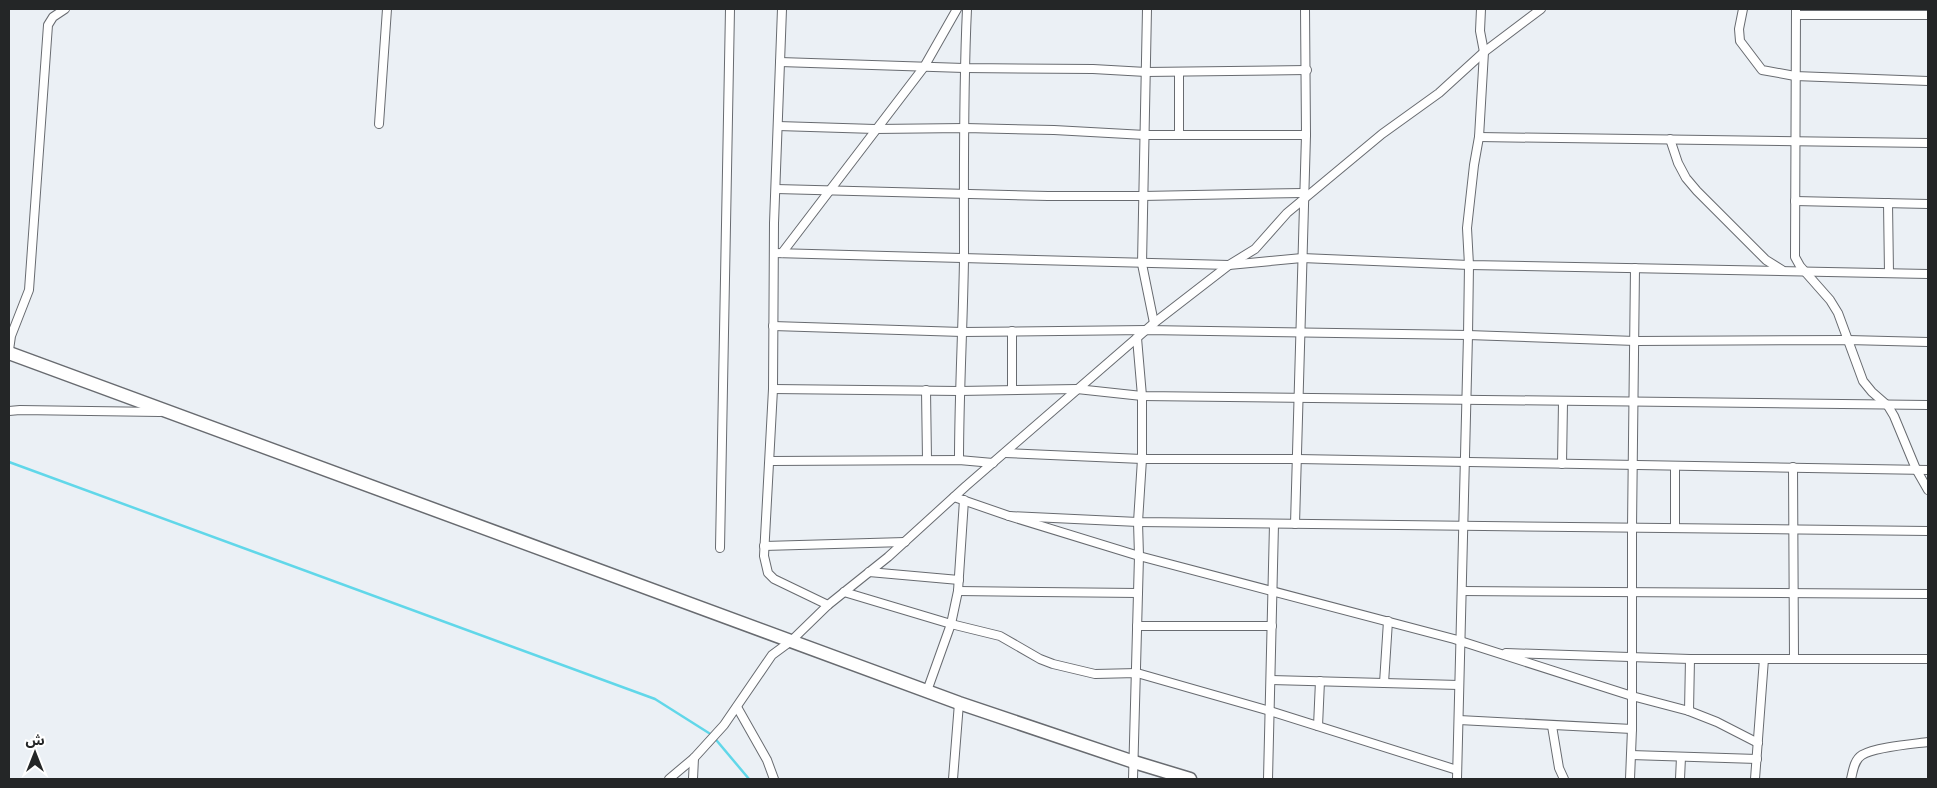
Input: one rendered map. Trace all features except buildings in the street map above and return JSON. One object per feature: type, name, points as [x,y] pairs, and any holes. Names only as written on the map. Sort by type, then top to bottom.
[{"type":"highway","points":[[9,352],[960,703],[1190,779]]},
{"type":"street","points":[[9,352],[11,336],[28,290],[48,26],[53,17],[65,9]]},
{"type":"street","points":[[379,124],[386,9]]},
{"type":"street","points":[[720,548],[730,9]]},
{"type":"street","points":[[782,9],[776,189],[778,253],[773,326],[773,389],[764,546],[765,565],[768,573],[774,579],[828,605]]},
{"type":"street","points":[[778,253],[830,190],[924,67],[957,9]]},
{"type":"street","points":[[959,460],[959,391],[964,258],[964,68],[967,9]]},
{"type":"street","points":[[1147,9],[1142,264],[1154,323]]},
{"type":"street","points":[[1296,524],[1306,135],[1305,9]]},
{"type":"street","points":[[1457,779],[1467,400],[1469,265],[1466,228],[1479,137],[1484,52],[1480,9]]},
{"type":"street","points":[[669,779],[694,758],[737,707],[772,655],[791,641],[828,605],[905,542],[1154,323],[1229,265],[1255,249],[1303,196],[1382,134],[1439,93],[1484,52],[1540,9]]},
{"type":"street","points":[[1743,9],[1738,36],[1759,68],[1766,72],[1795,76],[1928,81]]},
{"type":"street","points":[[1928,15],[1875,12],[1796,12],[1794,141],[1795,257],[1800,266],[1830,300],[1838,313],[1863,381],[1888,406],[1901,430],[1916,470],[1928,490]]},
{"type":"street","points":[[780,62],[964,68],[1093,69],[1146,72],[1306,70]]},
{"type":"street","points":[[1179,72],[1179,135]]},
{"type":"street","points":[[778,126],[875,130],[965,128],[1145,135],[1306,135]]},
{"type":"street","points":[[1479,137],[1928,143]]},
{"type":"street","points":[[1670,139],[1678,163],[1686,178],[1697,191],[1766,260],[1784,271]]},
{"type":"street","points":[[776,189],[964,194],[1303,196]]},
{"type":"street","points":[[1795,201],[1928,204]]},
{"type":"street","points":[[1888,203],[1889,272]]},
{"type":"street","points":[[778,253],[1229,265],[1302,258],[1469,265],[1928,274]]},
{"type":"street","points":[[1630,779],[1632,730],[1635,268]]},
{"type":"street","points":[[773,326],[962,332],[1147,330],[1468,335],[1635,341],[1848,340],[1928,342]]},
{"type":"street","points":[[1012,331],[1012,390]]},
{"type":"street","points":[[1133,779],[1137,673],[1138,522],[1142,459],[1142,396],[1137,338]]},
{"type":"street","points":[[773,389],[959,391],[1077,389],[1142,396],[1928,405]]},
{"type":"street","points":[[926,390],[927,460]]},
{"type":"street","points":[[1562,464],[1564,402]]},
{"type":"street","points":[[9,411],[106,410],[169,412]]},
{"type":"street","points":[[1004,453],[1142,459],[1297,459],[1928,470]]},
{"type":"street","points":[[770,461],[959,460],[994,463]]},
{"type":"street","points":[[1675,466],[1675,528]]},
{"type":"street","points":[[1793,467],[1794,658]]},
{"type":"street","points":[[954,497],[1139,556],[1461,641],[1632,696],[1689,711],[1717,722],[1758,743]]},
{"type":"street","points":[[927,691],[951,624],[958,591],[964,500]]},
{"type":"street","points":[[1010,516],[1138,522],[1928,531]]},
{"type":"street","points":[[1268,779],[1274,524]]},
{"type":"street","points":[[764,546],[905,542]]},
{"type":"street","points":[[870,572],[959,580]]},
{"type":"street","points":[[958,591],[1138,593]]},
{"type":"street","points":[[844,592],[951,624],[1006,638],[1040,660],[1053,664],[1095,674],[1137,673],[1270,711],[1457,770]]},
{"type":"street","points":[[1462,592],[1928,594]]},
{"type":"street","points":[[1384,683],[1388,621]]},
{"type":"street","points":[[1137,626],[1272,626]]},
{"type":"street","points":[[1497,653],[1764,659],[1928,658]]},
{"type":"street","points":[[1689,711],[1690,658]]},
{"type":"street","points":[[1755,779],[1764,659]]},
{"type":"street","points":[[1270,680],[1459,685]]},
{"type":"street","points":[[1318,726],[1320,681]]},
{"type":"street","points":[[953,779],[960,703]]},
{"type":"street","points":[[737,707],[767,760],[774,779]]},
{"type":"street","points":[[1459,720],[1632,730]]},
{"type":"street","points":[[1552,726],[1558,768],[1564,779]]},
{"type":"street","points":[[1851,779],[1853,770],[1861,755],[1871,751],[1928,742]]},
{"type":"street","points":[[1631,756],[1757,759]]},
{"type":"street","points":[[1680,779],[1681,757]]},
{"type":"street","points":[[694,758],[694,778]]},
{"type":"waterway","points":[[9,462],[655,699],[712,735],[749,779]]}]
